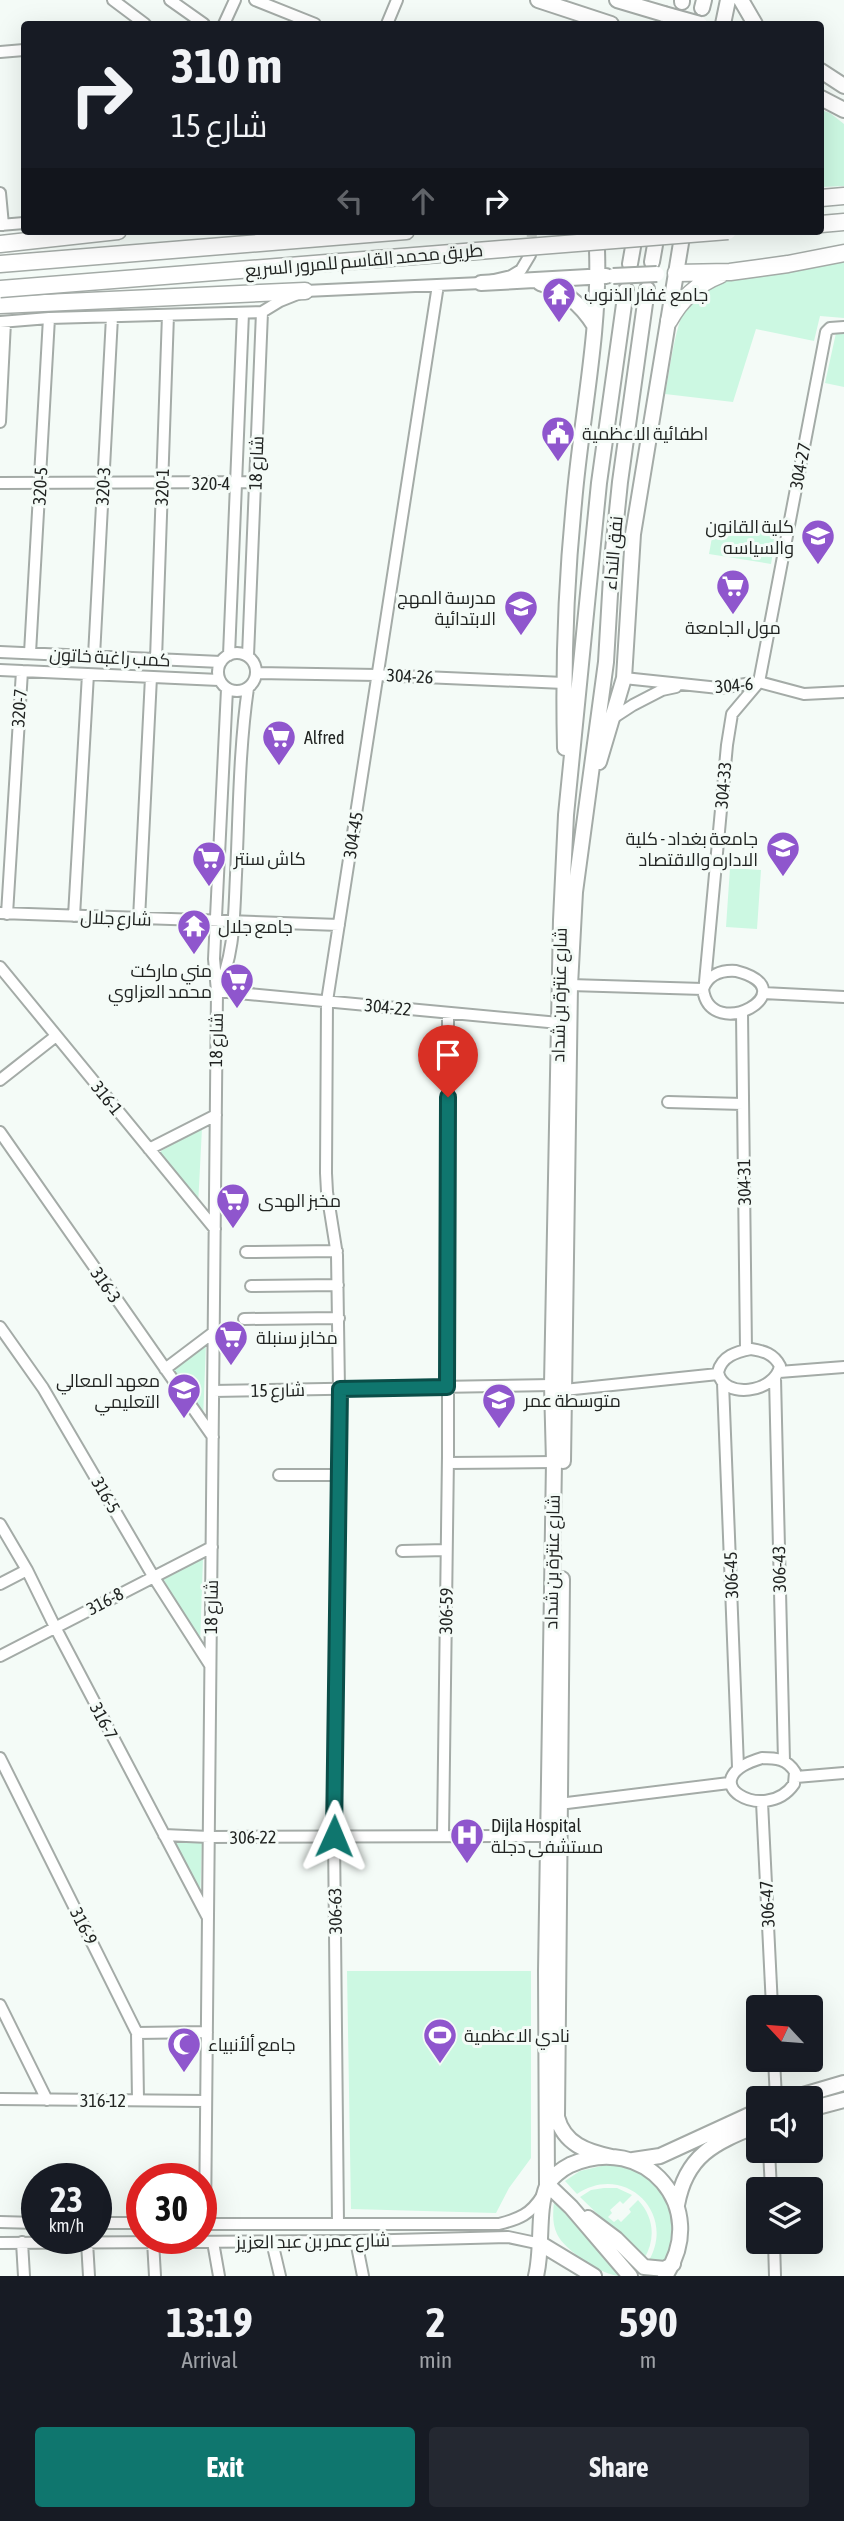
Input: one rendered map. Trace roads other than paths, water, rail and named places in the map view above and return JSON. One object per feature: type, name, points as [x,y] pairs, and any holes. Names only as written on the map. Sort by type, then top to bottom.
[{"type":"highway","points":[[824,198],[844,196]]},
{"type":"highway","points":[[824,224],[844,222]]},
{"type":"highway","points":[[0,244],[82,235]]},
{"type":"highway","name":"طريق محمد القاسم للمرور السريع","points":[[0,264],[357,235]]},
{"type":"highway","name":"طريق محمد القاسم للمرور السريع","points":[[0,289],[679,235]]},
{"type":"highway","points":[[676,273],[730,272],[844,253]]},
{"type":"highway","points":[[669,321],[690,292],[709,279],[730,272]]},
{"type":"highway","points":[[0,305],[305,291]]},
{"type":"main road","points":[[538,0],[601,21]]},
{"type":"main road","points":[[724,21],[728,0]]},
{"type":"main road","points":[[741,0],[753,21]]},
{"type":"main road","points":[[618,21],[621,1],[689,21]]},
{"type":"main road","points":[[557,8],[571,21]]},
{"type":"main road","points":[[824,73],[844,86]]},
{"type":"main road","points":[[824,99],[844,110]]},
{"type":"main road","points":[[583,817],[624,678],[633,534],[681,243]]},
{"type":"main road","points":[[654,268],[655,245]]},
{"type":"main road","points":[[630,264],[633,247]]},
{"type":"main road","points":[[566,816],[564,683],[573,504],[594,326],[597,250]]},
{"type":"main road","points":[[481,282],[613,276],[654,268],[676,273]]},
{"type":"main road","points":[[528,280],[564,293],[582,308],[594,326]]},
{"type":"main road","name":"نفق النداء","points":[[583,817],[606,662],[620,482],[647,289]]},
{"type":"main road","name":"نفق النداء","points":[[566,816],[599,483],[626,290]]},
{"type":"main road","name":"شارع عنترة بن شداد","points":[[566,816],[559,1023],[557,2117],[560,2128],[573,2143],[588,2151],[612,2157]]},
{"type":"main road","name":"شارع عنترة بن شداد","points":[[536,2276],[547,2184],[548,1836],[554,1462],[570,985],[575,892],[583,817]]},
{"type":"main road","points":[[823,2089],[844,2083]]},
{"type":"main road","points":[[823,2106],[844,2100]]},
{"type":"main road","points":[[630,2276],[571,2207],[547,2184],[565,2168],[579,2162],[612,2157],[641,2160],[660,2156],[746,2117]]},
{"type":"main road","points":[[677,2205],[684,2178],[701,2154],[718,2142],[746,2130]]},
{"type":"main road","points":[[628,2159],[656,2174],[666,2185],[677,2205],[681,2235],[674,2263],[665,2276]]},
{"type":"main road","points":[[571,2207],[616,2239],[644,2267],[665,2269],[674,2263]]},
{"type":"main road","points":[[541,2244],[594,2276]]},
{"type":"street","points":[[113,0],[141,21]]},
{"type":"street","points":[[170,0],[200,21]]},
{"type":"street","points":[[226,21],[235,0]]},
{"type":"street","points":[[255,0],[308,21]]},
{"type":"street","points":[[388,21],[397,0]]},
{"type":"street","points":[[0,52],[21,50]]},
{"type":"street","points":[[0,193],[1,225],[21,223]]},
{"type":"street","points":[[0,422],[3,322],[49,318],[262,312],[305,291],[481,282],[511,276],[521,270],[530,255]]},
{"type":"street","name":"304-45","points":[[340,1389],[337,1251],[327,1192],[327,1001],[438,285]]},
{"type":"street","name":"شارع 18","points":[[248,656],[262,312]]},
{"type":"street","name":"شارع 18","points":[[225,658],[243,313]]},
{"type":"street","name":"320-1","points":[[156,659],[168,315]]},
{"type":"street","name":"320-3","points":[[94,656],[112,317]]},
{"type":"street","name":"320-5","points":[[30,653],[49,318]]},
{"type":"street","name":"304-27","points":[[759,682],[826,332],[830,328],[844,327]]},
{"type":"street","name":"320-4","points":[[0,483],[255,482]]},
{"type":"street","name":"كمب راغبة خاتون","points":[[0,652],[156,659],[225,658]]},
{"type":"street","points":[[239,653],[248,656],[254,664],[254,682],[248,688],[237,692],[227,689],[219,680],[218,671],[225,658],[239,653]]},
{"type":"street","name":"كمب راغبة خاتون","points":[[0,670],[219,680]]},
{"type":"street","name":"320-7","points":[[3,914],[22,671]]},
{"type":"street","name":"304-26","points":[[256,673],[564,683]]},
{"type":"street","points":[[74,916],[88,674]]},
{"type":"street","points":[[139,919],[150,677]]},
{"type":"street","name":"304-6","points":[[624,678],[719,688],[759,682],[804,694],[844,692]]},
{"type":"street","name":"304-33","points":[[704,986],[731,724],[733,714],[759,682]]},
{"type":"street","points":[[610,720],[652,695],[682,685]]},
{"type":"street","name":"شارع 18","points":[[217,991],[227,968],[233,922],[243,728],[248,688]]},
{"type":"street","name":"شارع 18","points":[[204,2163],[217,991],[214,970],[227,689]]},
{"type":"street","name":"شارع جلال","points":[[3,914],[339,925]]},
{"type":"street","name":"316-1","points":[[0,967],[215,1229]]},
{"type":"street","points":[[570,985],[704,986],[716,974],[736,971],[755,980],[763,993],[757,1005],[741,1013],[726,1013],[715,1009],[707,1001],[704,986]]},
{"type":"street","name":"304-22","points":[[217,991],[559,1023]]},
{"type":"street","points":[[763,993],[844,997]]},
{"type":"street","name":"306-59","points":[[443,1835],[448,1013]]},
{"type":"street","name":"304-31","points":[[741,1013],[746,1350]]},
{"type":"street","points":[[0,1080],[56,1036]]},
{"type":"street","points":[[668,1101],[743,1104]]},
{"type":"street","points":[[149,1149],[216,1115]]},
{"type":"street","name":"316-3","points":[[0,1132],[213,1437]]},
{"type":"street","points":[[246,1252],[337,1251]]},
{"type":"street","points":[[251,1286],[338,1285]]},
{"type":"street","points":[[244,1319],[338,1318]]},
{"type":"street","name":"316-5","points":[[0,1327],[43,1388],[153,1576],[210,1665]]},
{"type":"street","points":[[165,1369],[214,1332]]},
{"type":"street","points":[[721,1379],[719,1366],[724,1360],[746,1350],[769,1354],[777,1361],[777,1375]]},
{"type":"street","name":"شارع 15","points":[[213,1391],[558,1387],[721,1379],[730,1387],[748,1390],[764,1387],[777,1375],[844,1367]]},
{"type":"street","name":"306-43","points":[[777,1375],[784,1761]]},
{"type":"street","name":"306-45","points":[[721,1379],[738,1767]]},
{"type":"street","name":"306-63","points":[[338,2223],[334,1836],[340,1389]]},
{"type":"street","points":[[447,1463],[554,1462]]},
{"type":"street","points":[[279,1475],[339,1475]]},
{"type":"street","name":"316-7","points":[[0,1524],[27,1570],[208,1919]]},
{"type":"street","name":"316-8","points":[[0,1656],[212,1547]]},
{"type":"street","points":[[402,1551],[446,1550]]},
{"type":"street","points":[[0,1584],[27,1570]]},
{"type":"street","name":"316-9","points":[[0,1758],[137,2033],[138,2100]]},
{"type":"street","points":[[762,1758],[784,1761],[792,1767],[796,1777],[790,1790],[783,1796],[762,1802],[748,1800],[733,1791],[729,1783],[738,1767],[762,1758]]},
{"type":"street","points":[[796,1777],[844,1773]]},
{"type":"street","points":[[559,1804],[729,1783]]},
{"type":"street","name":"306-47","points":[[762,1802],[771,1995]]},
{"type":"street","name":"306-22","points":[[164,1835],[548,1836]]},
{"type":"street","points":[[0,2005],[47,2100]]},
{"type":"street","points":[[137,2033],[207,2032]]},
{"type":"street","name":"316-12","points":[[0,2099],[206,2101]]},
{"type":"street","name":"شارع عمر بن عبد العزيز","points":[[217,2224],[499,2224],[514,2220],[533,2209],[547,2184]]},
{"type":"street","points":[[0,2222],[21,2222]]},
{"type":"street","name":"شارع عمر بن عبد العزيز","points":[[217,2242],[508,2237],[541,2244]]},
{"type":"street","points":[[356,2241],[363,2276]]},
{"type":"street","name":"شارع عمر بن عبد العزيز","points":[[0,2243],[21,2242]]},
{"type":"street","points":[[272,2242],[280,2276]]},
{"type":"street","points":[[23,2254],[24,2276]]},
{"type":"street","points":[[88,2254],[89,2276]]},
{"type":"street","points":[[154,2254],[155,2276]]},
{"type":"street","points":[[215,2254],[219,2276]]},
{"type":"street","points":[[774,2254],[775,2276]]},
{"type":"tunnel","points":[[531,252],[532,235]]},
{"type":"place","name":"جامع غفار الذنوب","points":[[559,324]]},
{"type":"place","name":"اطفائية الاعظمية","points":[[558,463]]},
{"type":"place","name":"كلية القانون والسياسه","points":[[818,566]]},
{"type":"place","name":"مول الجامعة","points":[[733,616]]},
{"type":"place","name":"مدرسة المهج الابتدائية","points":[[521,637]]},
{"type":"place","name":"Alfred","points":[[279,767]]},
{"type":"place","name":"جامعة بغداد - كلية الاداره والاقتصاد","points":[[783,878]]},
{"type":"place","name":"كاش سنتر","points":[[209,888]]},
{"type":"place","name":"جامع جلال","points":[[194,956]]},
{"type":"place","name":"مني ماركت محمد العزاوي","points":[[237,1010]]},
{"type":"place","name":"مخبز الهدى","points":[[233,1230]]},
{"type":"place","name":"مخابز سنبلة","points":[[231,1367]]},
{"type":"place","name":"معهد المعالي التعليمي","points":[[184,1420]]},
{"type":"place","name":"متوسطة عمر","points":[[499,1430]]},
{"type":"place","name":"Dijla Hospital مستشفى دجلة","points":[[467,1865]]},
{"type":"place","name":"نادي الاعظمية","points":[[440,2065]]},
{"type":"place","name":"جامع ألأنبياء","points":[[184,2074]]}]
